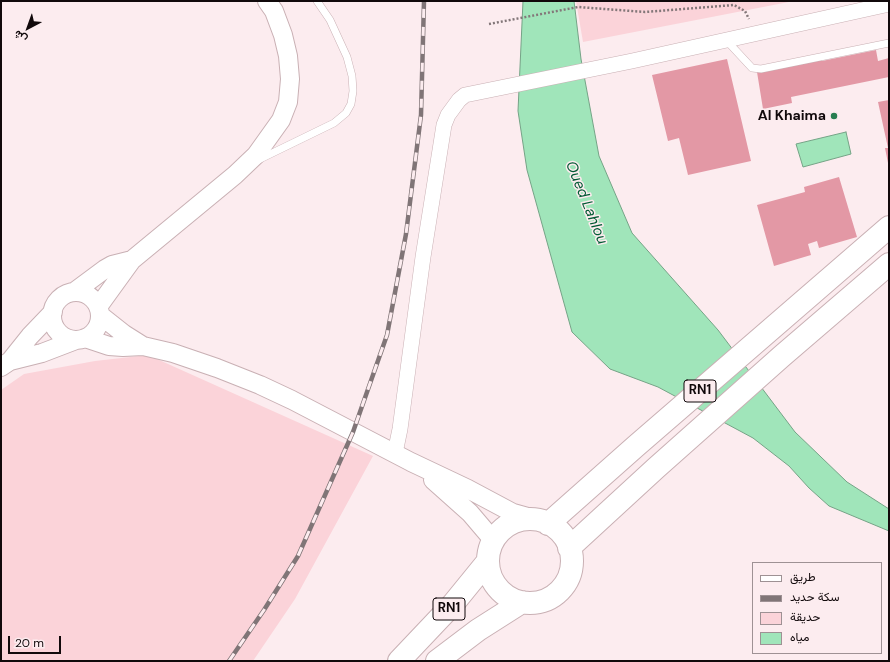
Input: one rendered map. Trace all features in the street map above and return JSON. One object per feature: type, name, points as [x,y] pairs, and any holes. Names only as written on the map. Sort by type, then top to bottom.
[{"type":"main road","name":"RN1","points":[[493,540],[489,550],[488,561],[490,573],[498,588],[511,599],[522,602],[533,603],[543,601],[553,596],[561,589],[567,580],[571,570],[571,560],[569,548],[564,538],[558,530],[543,522],[636,446],[889,227]]},
{"type":"main road","name":"RN1","points":[[569,548],[782,356],[889,264]]},
{"type":"main road","points":[[493,540],[502,530],[512,523],[525,520],[543,522]]},
{"type":"main road","name":"RN1","points":[[399,661],[453,604],[488,561]]},
{"type":"main road","name":"RN1","points":[[437,661],[478,630],[522,602]]},
{"type":"street","points":[[99,311],[132,260],[223,186],[256,154],[281,120],[288,102],[290,79],[288,56],[283,35],[274,11],[267,1]]},
{"type":"street","points":[[395,453],[400,429],[423,257],[444,125],[448,115],[459,100],[465,95],[759,34],[889,4]]},
{"type":"street","points":[[132,260],[122,262],[105,269],[74,292],[60,298],[55,305],[53,312],[53,319],[58,331],[70,339],[81,339],[109,346],[143,346],[173,353],[217,368],[260,385],[292,400],[513,513],[543,522]]},
{"type":"street","points":[[5,364],[81,339],[94,332],[98,327],[99,311],[96,302],[86,294],[74,292]]},
{"type":"street","points":[[99,311],[124,334],[143,346]]},
{"type":"street","points":[[5,364],[53,312]]},
{"type":"street","points":[[411,462],[447,491],[470,513],[493,540]]},
{"type":"lane","points":[[244,166],[334,123],[346,113],[351,104],[353,92],[352,76],[347,57],[330,20],[317,1]]},
{"type":"lane","points":[[726,41],[752,68],[761,69],[889,43]]},
{"type":"path","points":[[489,24],[578,7],[645,12],[734,5],[745,10],[759,34]]},
{"type":"green space","points":[[576,1],[794,1],[583,42]]},
{"type":"green space","points":[[148,355],[373,456],[295,599],[253,661],[1,661],[1,390],[24,374],[95,361]]},
{"type":"water","name":"Oued Lahlou","points":[[523,1],[574,1],[581,59],[599,156],[632,233],[718,330],[795,432],[847,482],[889,509],[889,531],[829,506],[809,488],[789,466],[753,438],[658,387],[610,369],[572,332],[527,170],[518,111]]},
{"type":"water","points":[[846,132],[851,154],[803,167],[796,144]]},
{"type":"building","points":[[876,50],[878,61],[889,58],[889,77],[791,97],[792,103],[763,109],[757,72],[821,57],[822,61]]},
{"type":"building","points":[[727,59],[751,161],[688,175],[679,138],[668,141],[652,75]]},
{"type":"building","points":[[889,100],[888,163],[885,148],[888,148],[878,102]]},
{"type":"building","points":[[839,177],[857,237],[819,248],[817,241],[808,244],[811,255],[774,266],[757,205],[805,192],[804,187]]},
{"type":"railway","points":[[229,661],[264,610],[298,556],[353,432],[387,335],[406,234],[421,115],[424,1]]},
{"type":"place","name":"Al Khaima","points":[[834,116]]}]
